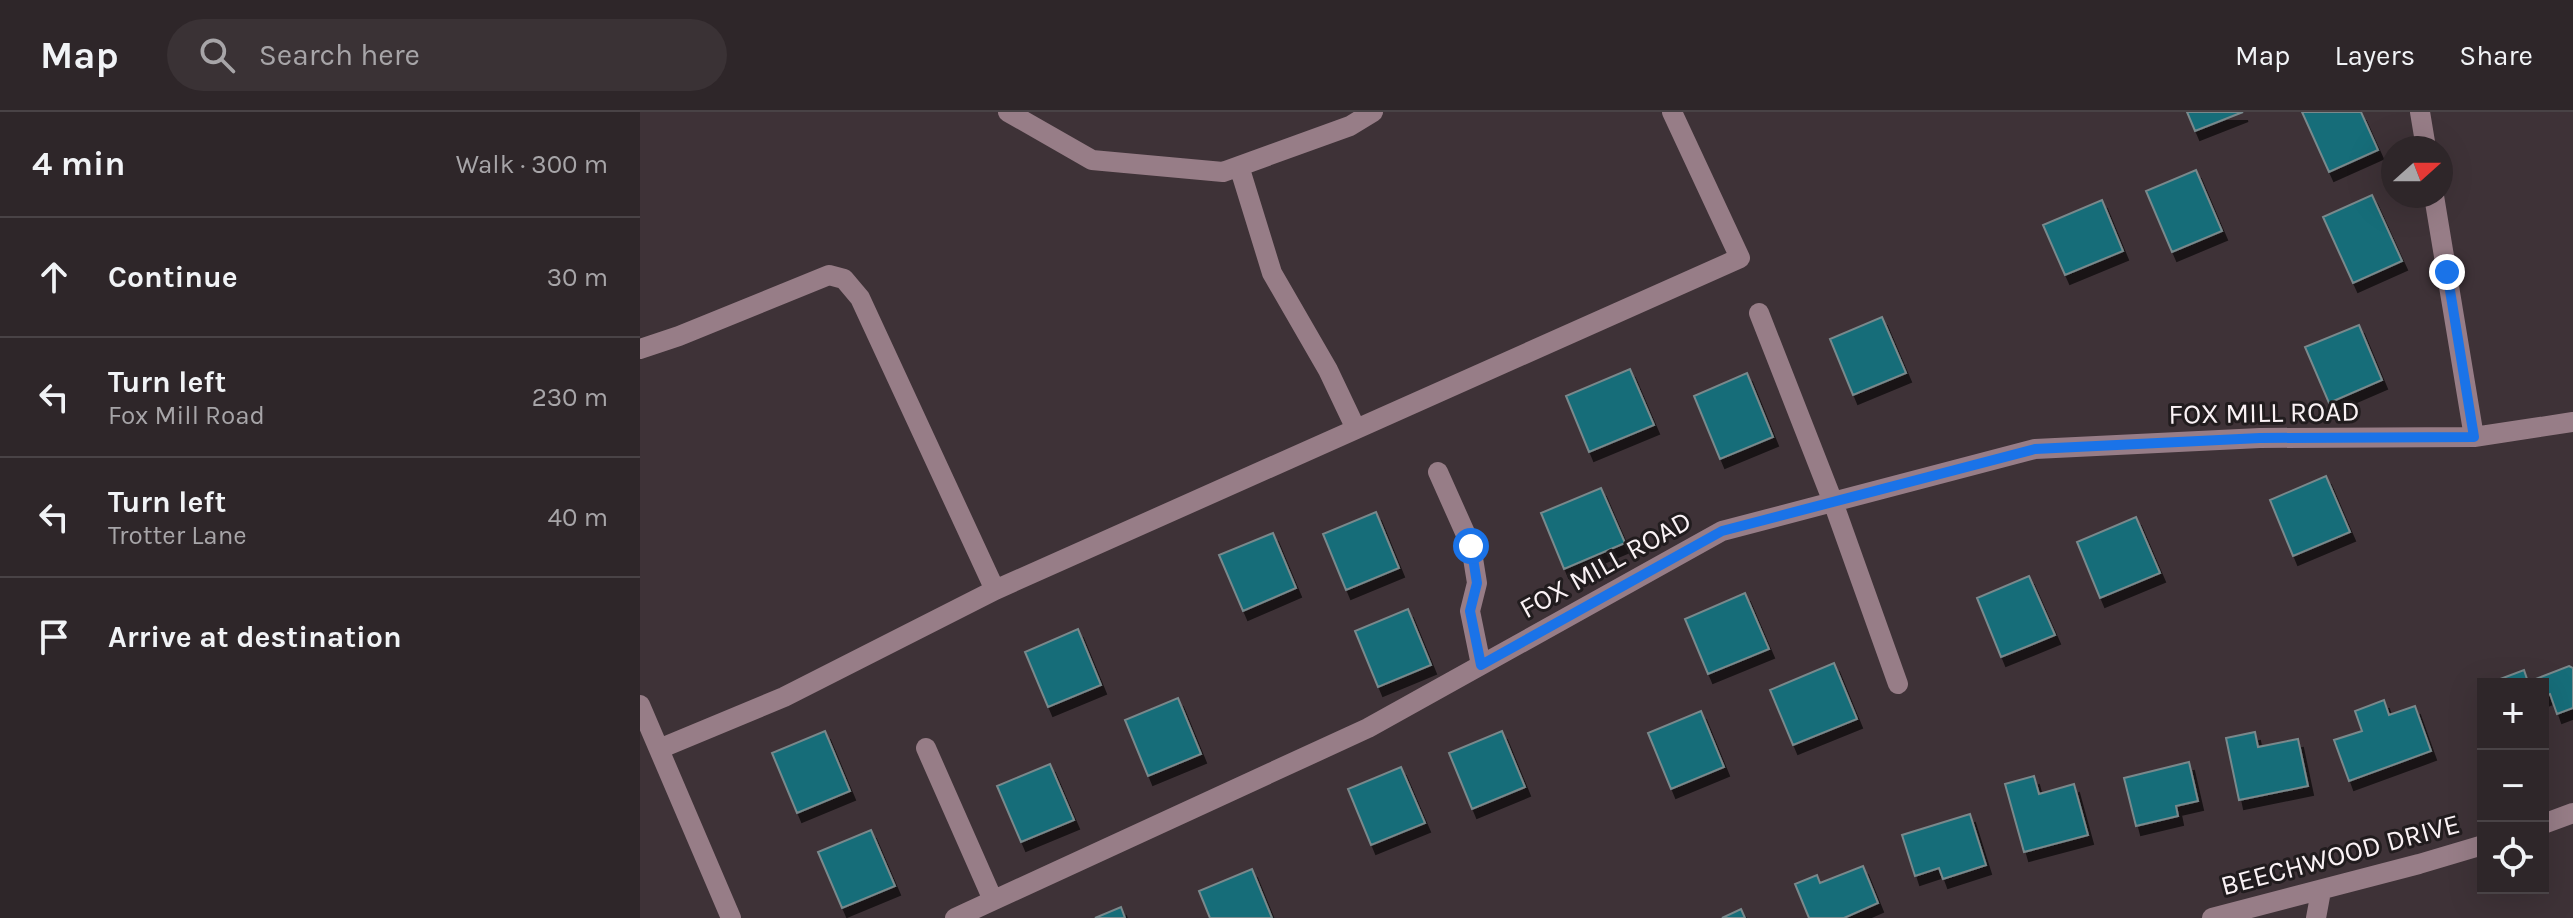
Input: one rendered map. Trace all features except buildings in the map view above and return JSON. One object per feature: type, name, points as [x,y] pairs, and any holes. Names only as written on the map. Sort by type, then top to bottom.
[{"type":"street","points":[[1008,112],[1092,160],[1223,172],[1350,126],[1373,112]]},
{"type":"street","points":[[659,749],[784,697],[995,590],[1740,258],[1672,112]]},
{"type":"street","points":[[2420,112],[2424,136]]},
{"type":"street","points":[[1239,166],[1272,273],[1328,370],[1356,429]]},
{"type":"street","points":[[2436,208],[2474,437]]},
{"type":"street","points":[[640,349],[679,336],[801,284],[829,275],[844,279],[860,298],[995,590]]},
{"type":"street","points":[[1759,313],[1833,502],[1898,684]]},
{"type":"street","name":"FOX MILL ROAD","points":[[955,918],[1368,728],[1722,531],[2035,449],[2260,438],[2474,437],[2573,422]]},
{"type":"street","points":[[1438,472],[1471,546],[1477,583],[1470,611],[1481,665]]},
{"type":"street","points":[[640,705],[731,918]]},
{"type":"street","points":[[926,748],[993,900]]},
{"type":"street","points":[[2548,822],[2573,813]]},
{"type":"street","name":"BEECHWOOD DRIVE","points":[[2212,918],[2477,847]]},
{"type":"street","points":[[2316,918],[2321,891]]},
{"type":"route","points":[[1471,546],[1477,583],[1470,611],[1481,665],[1722,531],[2035,449],[2260,438],[2474,437],[2447,272]]}]
